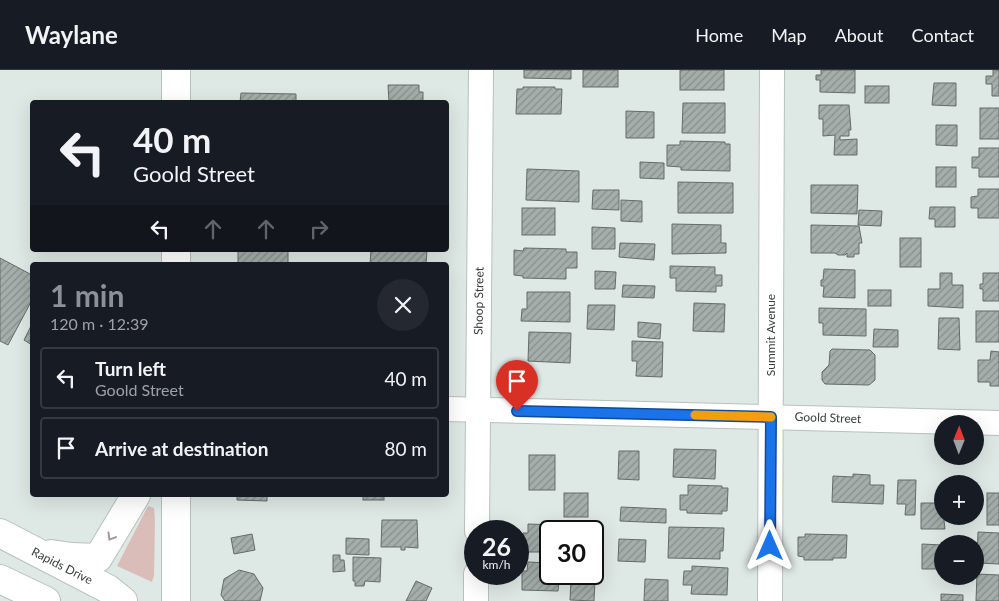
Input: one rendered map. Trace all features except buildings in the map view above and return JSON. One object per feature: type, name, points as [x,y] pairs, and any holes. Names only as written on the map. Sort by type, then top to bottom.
[{"type":"street","points":[[176,70],[176,100]]},
{"type":"street","name":"Shoop Street","points":[[477,520],[481,70]]},
{"type":"street","name":"Summit Avenue","points":[[770,601],[772,70]]},
{"type":"street","name":"Goold Street","points":[[449,409],[999,423]]},
{"type":"street","points":[[34,552],[98,558],[135,497]]},
{"type":"street","points":[[176,497],[176,601]]},
{"type":"street","name":"Rapids Drive","points":[[0,534],[108,589],[123,601]]},
{"type":"street","points":[[0,579],[46,601]]},
{"type":"street","points":[[476,585],[476,601]]},
{"type":"shaded area","points":[[148,506],[154,508],[155,520],[154,576],[152,582],[117,566]]},
{"type":"slow traffic","points":[[695,415],[771,417]]},
{"type":"route","points":[[517,411],[771,417],[770,546]]}]
